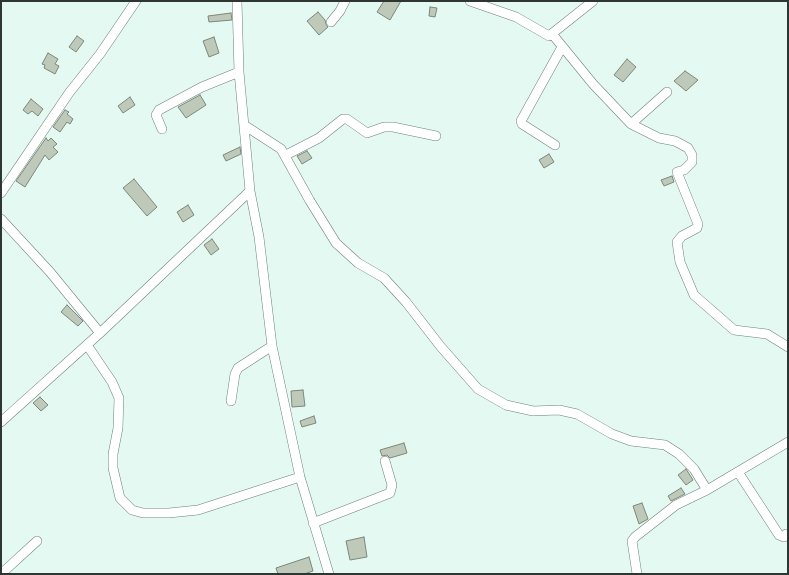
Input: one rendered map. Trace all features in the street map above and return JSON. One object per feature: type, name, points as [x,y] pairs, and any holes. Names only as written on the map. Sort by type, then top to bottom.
[{"type":"street","points":[[1,193],[69,93],[100,54],[136,1]]},
{"type":"street","points":[[237,1],[239,72],[250,191],[260,244],[272,346],[300,477],[328,574]]},
{"type":"street","points":[[331,22],[340,11],[345,1]]},
{"type":"street","points":[[470,1],[516,17],[549,36],[553,35],[593,1]]},
{"type":"street","points":[[553,35],[593,84],[631,124],[659,138],[675,141],[688,148],[692,155],[692,162],[684,170],[677,172],[698,224],[697,228],[682,236],[677,242],[680,262],[694,295],[734,330],[767,334],[788,347]]},
{"type":"street","points":[[555,145],[522,124],[521,121],[562,47]]},
{"type":"street","points":[[162,129],[156,115],[159,110],[202,87],[239,72]]},
{"type":"street","points":[[631,124],[667,92]]},
{"type":"street","points":[[286,155],[319,138],[343,119],[347,119],[367,133],[384,126],[436,136]]},
{"type":"street","points":[[244,125],[281,149],[286,155],[310,201],[336,242],[358,264],[384,278],[406,302],[441,347],[478,389],[506,405],[533,411],[559,410],[578,414],[612,434],[631,441],[665,445],[679,454],[694,469],[707,490]]},
{"type":"street","points":[[1,422],[100,333],[250,191]]},
{"type":"street","points":[[1,219],[50,272],[100,333]]},
{"type":"street","points":[[87,345],[112,382],[119,398],[118,428],[113,454],[113,468],[120,498],[132,510],[143,513],[169,514],[198,510],[300,477]]},
{"type":"street","points":[[231,401],[235,374],[238,368],[272,346]]},
{"type":"street","points":[[637,574],[632,541],[635,537],[676,505],[707,490],[788,442]]},
{"type":"street","points":[[313,524],[390,493],[392,485],[385,461]]},
{"type":"street","points":[[738,472],[779,536],[784,537],[786,534]]},
{"type":"street","points":[[1,574],[37,541]]},
{"type":"building","points":[[384,1],[401,1],[390,20],[377,12]]},
{"type":"building","points":[[430,7],[437,8],[435,17],[429,16]]},
{"type":"building","points":[[318,12],[325,20],[328,27],[319,35],[307,21]]},
{"type":"building","points":[[231,13],[232,20],[209,22],[208,16]]},
{"type":"building","points":[[77,36],[84,41],[76,52],[69,47]]},
{"type":"building","points":[[214,37],[219,53],[209,57],[203,41]]},
{"type":"building","points":[[48,53],[58,59],[55,64],[59,66],[55,74],[44,68],[45,65],[42,64]]},
{"type":"building","points":[[627,59],[636,67],[623,82],[614,75]]},
{"type":"building","points":[[685,71],[698,80],[686,91],[674,81]]},
{"type":"building","points":[[200,95],[206,105],[186,118],[178,107]]},
{"type":"building","points":[[130,97],[135,105],[123,113],[118,106]]},
{"type":"building","points":[[31,99],[43,109],[38,116],[32,111],[28,114],[23,110]]},
{"type":"building","points":[[65,110],[69,112],[67,114],[73,119],[70,124],[67,122],[60,132],[53,127]]},
{"type":"building","points":[[46,138],[48,141],[51,138],[57,144],[53,147],[58,152],[49,160],[45,155],[25,187],[16,181]]},
{"type":"building","points":[[240,147],[241,154],[226,161],[223,155]]},
{"type":"building","points":[[307,151],[312,158],[302,164],[297,156]]},
{"type":"building","points":[[549,154],[554,162],[544,168],[539,160]]},
{"type":"building","points":[[672,176],[674,182],[664,186],[661,180]]},
{"type":"building","points":[[134,179],[157,207],[147,216],[123,188]]},
{"type":"building","points":[[188,205],[194,215],[183,222],[177,212]]},
{"type":"building","points":[[212,239],[219,249],[211,255],[204,245]]},
{"type":"building","points":[[67,305],[83,321],[78,326],[61,312]]},
{"type":"building","points":[[303,390],[305,406],[292,407],[291,391]]},
{"type":"building","points":[[40,397],[48,405],[41,411],[33,403]]},
{"type":"building","points":[[314,416],[316,423],[302,427],[300,421]]},
{"type":"building","points":[[404,443],[407,453],[390,458],[387,455],[382,456],[380,450]]},
{"type":"building","points":[[686,469],[693,480],[686,485],[678,475]]},
{"type":"building","points":[[681,488],[685,494],[671,501],[668,496]]},
{"type":"building","points":[[642,503],[648,519],[639,524],[633,506]]},
{"type":"building","points":[[364,537],[367,557],[350,560],[346,541]]},
{"type":"building","points":[[309,557],[313,571],[304,574],[278,574],[276,568]]}]
